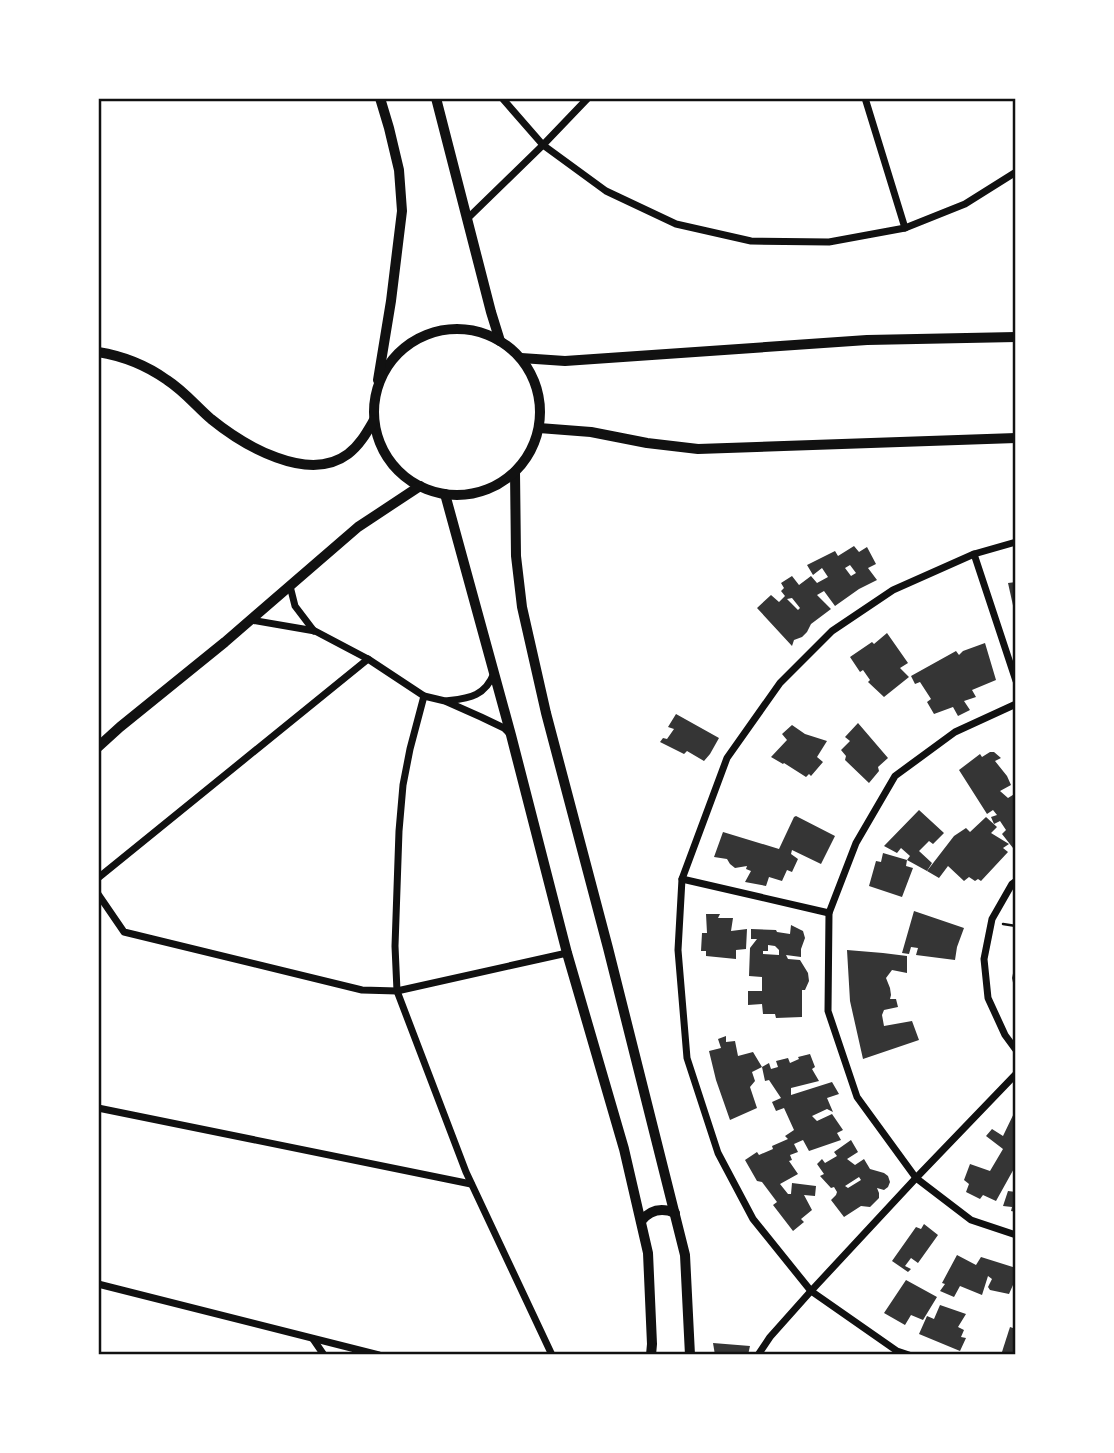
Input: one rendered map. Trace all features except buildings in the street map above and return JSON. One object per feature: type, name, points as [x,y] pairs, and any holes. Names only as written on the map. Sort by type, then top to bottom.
[{"type":"main road","points":[[375,397],[384,372],[401,351],[423,336],[449,329],[475,331],[500,341],[521,358],[534,379],[540,403],[539,428],[530,452],[515,472],[495,486],[471,494],[445,494],[420,486],[402,474],[379,441],[374,421],[375,397],[402,211],[399,170],[380,98]]},
{"type":"main road","points":[[436,98],[500,341]]},
{"type":"main road","points":[[521,358],[565,360],[867,340],[1016,337]]},
{"type":"main road","points":[[98,352],[134,361],[153,371],[183,392],[230,434],[251,446],[298,463],[332,462],[346,455],[359,444],[374,421]]},
{"type":"main road","points":[[539,428],[591,432],[698,449],[1016,438]]},
{"type":"main road","points":[[515,472],[516,556],[522,607],[546,713],[685,1255],[690,1355]]},
{"type":"main road","points":[[98,747],[358,527],[420,486]]},
{"type":"main road","points":[[445,494],[512,735],[566,953],[624,1149],[648,1253],[651,1355]]},
{"type":"main road","points":[[641,1221],[646,1215],[660,1209],[674,1213]]},
{"type":"street","points":[[502,98],[543,145],[606,191],[676,224],[751,241],[829,242],[905,228],[965,204],[1016,172]]},
{"type":"street","points":[[468,218],[588,98]]},
{"type":"street","points":[[865,98],[905,228]]},
{"type":"street","points":[[909,1355],[897,1351],[811,1291],[753,1219],[718,1153],[687,1058],[678,950],[682,880],[727,758],[780,683],[832,631],[893,590],[974,554],[1016,542]]},
{"type":"street","points":[[974,554],[1016,681]]},
{"type":"street","points":[[290,586],[295,606],[314,631]]},
{"type":"street","points":[[251,620],[314,631],[368,659],[424,696],[445,701],[504,728],[512,735]]},
{"type":"street","points":[[98,878],[368,659]]},
{"type":"street","points":[[445,701],[474,696],[491,682],[494,673]]},
{"type":"street","points":[[424,696],[410,749],[399,831],[395,947],[397,991],[471,1184],[552,1355]]},
{"type":"street","points":[[1016,704],[955,732],[895,776],[856,843],[829,913],[828,1011],[857,1097],[916,1178],[971,1220],[1016,1235]]},
{"type":"street","points":[[682,880],[829,913]]},
{"type":"street","points":[[1016,881],[992,919],[984,959],[988,998],[1004,1035],[1016,1050]]},
{"type":"street","points":[[98,894],[124,932],[362,990],[397,991],[566,953]]},
{"type":"street","points":[[758,1355],[769,1337],[811,1291],[1016,1074]]},
{"type":"street","points":[[98,1108],[471,1184]]},
{"type":"street","points":[[98,1284],[379,1355]]},
{"type":"street","points":[[313,1338],[324,1355]]},
{"type":"path","points":[[1003,924],[1016,926]]}]
